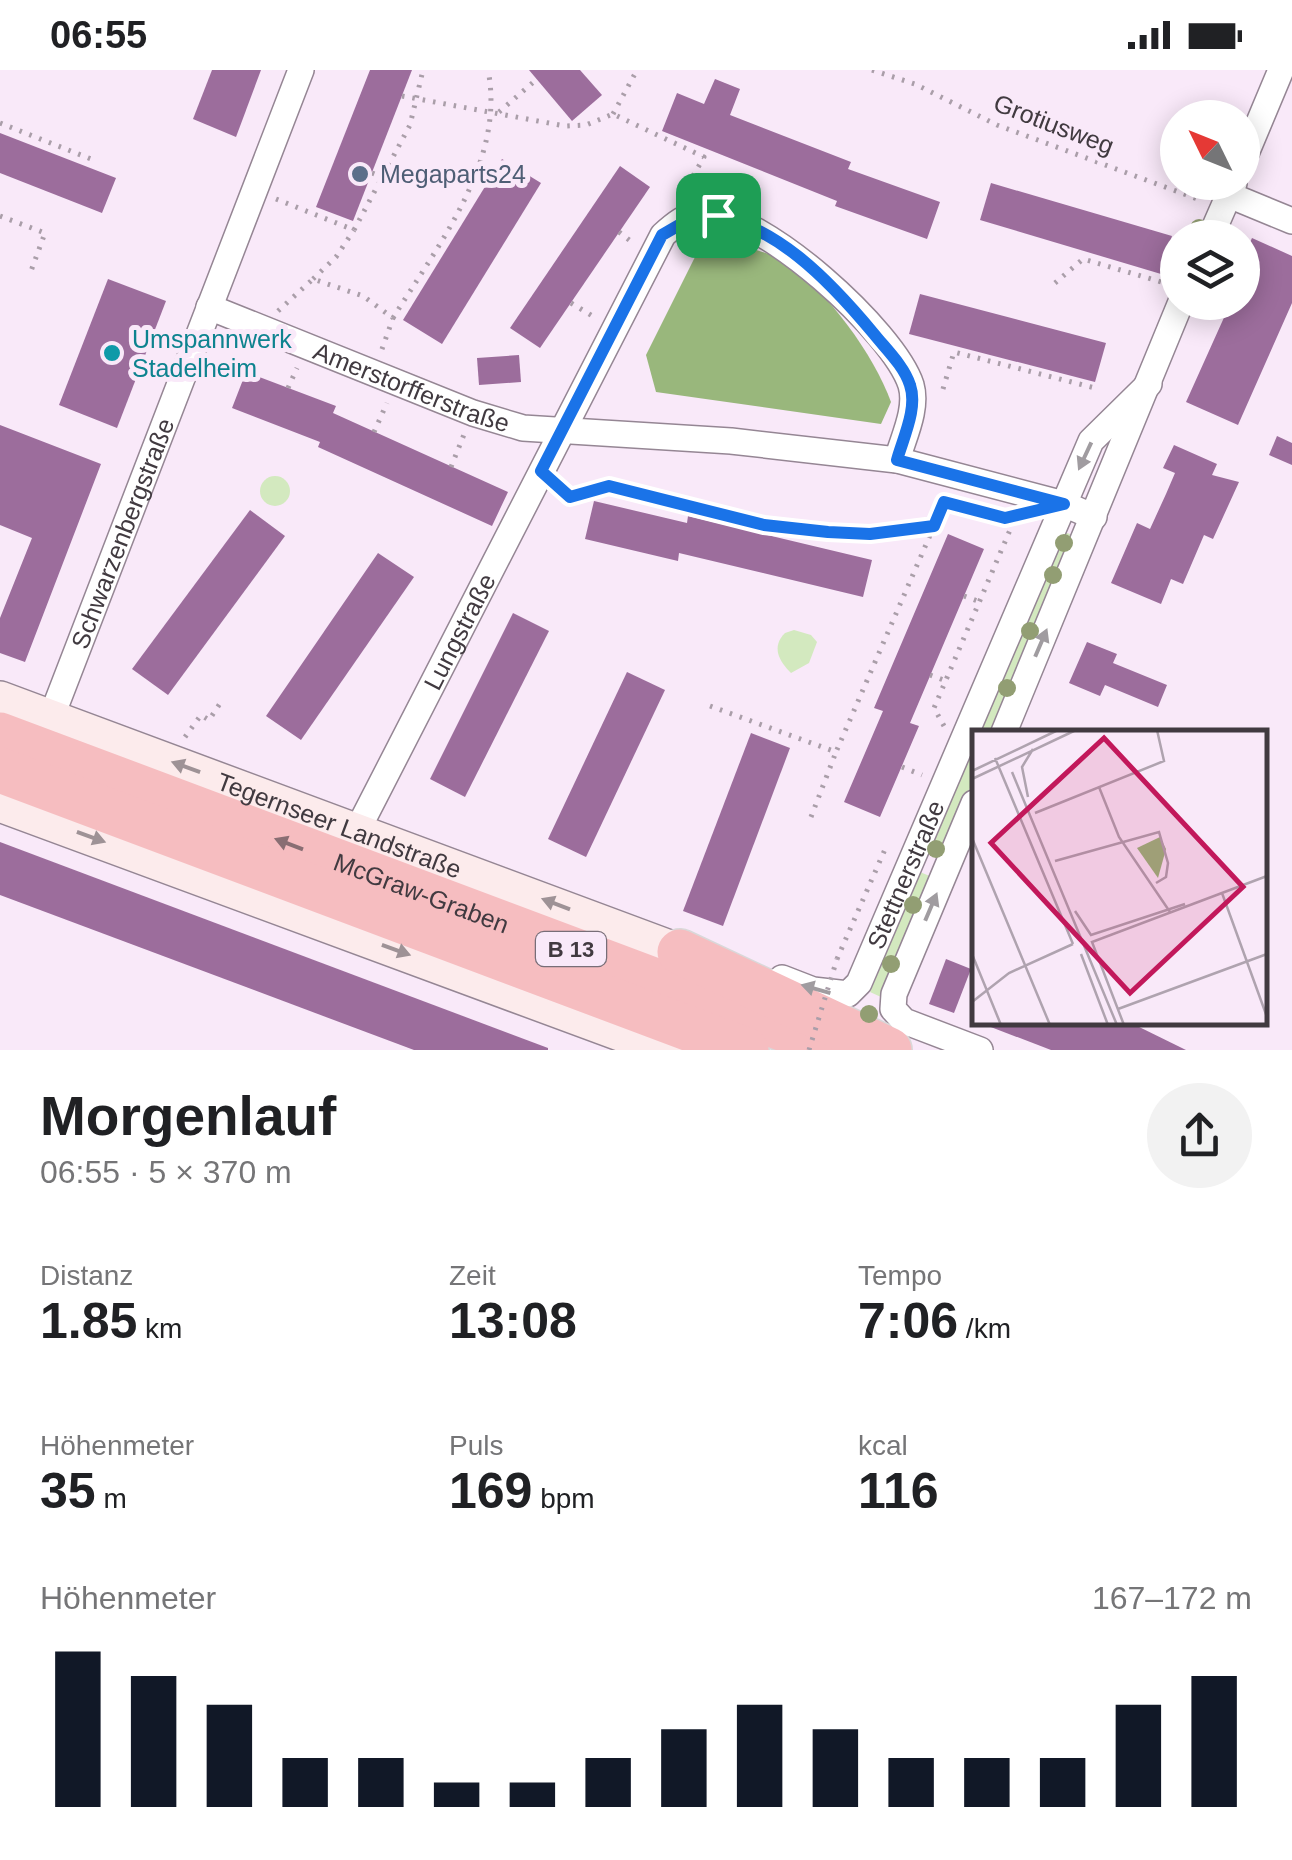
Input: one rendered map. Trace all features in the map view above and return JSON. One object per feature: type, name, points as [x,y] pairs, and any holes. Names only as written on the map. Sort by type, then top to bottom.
[{"type":"highway","name":"McGraw-Graben","points":[[0,736],[840,1050]]},
{"type":"highway","name":"McGraw-Graben","points":[[0,770],[746,1050]]},
{"type":"highway","points":[[680,952],[891,1030]]},
{"type":"main road","name":"Tegernseer Landstraße","points":[[0,699],[680,952]]},
{"type":"main road","points":[[0,804],[666,1050]]},
{"type":"street","name":"Schwarzenbergstraße","points":[[51,718],[302,70]]},
{"type":"street","points":[[1260,120],[1281,70]]},
{"type":"street","points":[[1244,200],[1292,220]]},
{"type":"street","points":[[562,432],[662,235],[700,213],[734,220],[776,241],[804,262],[855,312],[894,359],[911,386],[912,406],[897,460]]},
{"type":"street","name":"Amerstorfferstraße","points":[[209,307],[472,414],[523,428],[732,442],[897,460],[1064,504],[1094,517]]},
{"type":"street","name":"Stettnerstraße","points":[[1005,730],[1175,320]]},
{"type":"street","name":"Stettnerstraße","points":[[680,952],[705,947],[832,994],[848,994],[858,985],[1091,441],[1149,384]]},
{"type":"street","name":"Lungstraße","points":[[358,829],[562,432]]},
{"type":"street","name":"Stettnerstraße","points":[[891,1030],[894,994],[972,807]]},
{"type":"street","points":[[891,1030],[904,1021],[980,1050]]},
{"type":"path","points":[[261,328],[336,257],[354,230],[385,178],[418,100],[422,70]]},
{"type":"path","points":[[374,432],[393,318],[478,170],[497,112],[488,70]]},
{"type":"path","points":[[402,96],[565,126],[586,125],[613,114],[637,70]]},
{"type":"path","name":"Grotiusweg","points":[[872,70],[915,84],[998,125],[1160,187]]},
{"type":"path","points":[[497,112],[537,79]]},
{"type":"path","points":[[613,114],[704,156],[693,176],[700,213]]},
{"type":"path","points":[[0,124],[91,159]]},
{"type":"path","points":[[372,173],[385,178]]},
{"type":"path","points":[[254,191],[354,230]]},
{"type":"path","points":[[0,216],[46,234],[30,271]]},
{"type":"path","points":[[1055,283],[1083,259],[1160,282]]},
{"type":"path","points":[[313,278],[363,296],[393,318]]},
{"type":"path","points":[[943,389],[954,352],[1099,388]]},
{"type":"path","points":[[451,466],[472,414]]},
{"type":"path","points":[[541,471],[570,497],[609,486],[764,525],[870,534],[934,526]]},
{"type":"path","points":[[810,817],[944,502],[1010,517],[1064,504]]},
{"type":"path","points":[[948,730],[934,708],[1010,530],[1010,517]]},
{"type":"path","points":[[964,596],[981,602]]},
{"type":"path","points":[[930,675],[947,682]]},
{"type":"path","points":[[169,760],[201,715],[209,720],[222,702]]},
{"type":"path","points":[[710,706],[836,752]]},
{"type":"path","points":[[902,767],[928,776],[922,790]]},
{"type":"path","points":[[808,1050],[837,958],[886,847]]},
{"type":"green space","points":[[703,241],[746,247],[777,257],[817,289],[847,325],[883,384],[891,402],[881,424],[656,392],[646,355]]},
{"type":"green space","points":[[275,476],[286,480],[290,491],[286,502],[275,506],[264,502],[260,491],[264,480]]},
{"type":"green space","points":[[1062,531],[1075,536],[995,730],[979,730]]},
{"type":"green space","points":[[794,630],[811,635],[817,642],[809,663],[791,673],[780,659],[778,643],[785,633]]},
{"type":"green space","points":[[972,746],[972,783],[942,856],[929,851]]},
{"type":"green space","points":[[920,872],[932,877],[881,997],[870,992]]},
{"type":"building","points":[[212,70],[261,70],[236,137],[193,119]]},
{"type":"building","points":[[370,70],[412,70],[353,221],[316,207]]},
{"type":"building","points":[[529,70],[580,70],[602,95],[572,121]]},
{"type":"building","points":[[715,79],[740,89],[730,115],[851,162],[848,169],[940,202],[927,239],[835,206],[837,201],[662,131],[677,93],[704,104]]},
{"type":"building","points":[[0,133],[116,178],[102,213],[0,173]]},
{"type":"building","points":[[502,159],[541,183],[442,344],[403,320]]},
{"type":"building","points":[[620,166],[650,187],[540,348],[510,328]]},
{"type":"building","points":[[991,183],[1160,232],[1160,274],[980,220]]},
{"type":"building","points":[[1260,242],[1292,256],[1292,303],[1238,425],[1186,402],[1223,320],[1260,320]]},
{"type":"building","name":"Umspannwerk Stadelheim","points":[[108,279],[166,301],[117,428],[59,405]]},
{"type":"building","points":[[920,294],[1106,343],[1095,382],[909,334]]},
{"type":"building","points":[[519,355],[521,382],[479,385],[477,358]]},
{"type":"building","points":[[246,372],[336,406],[333,413],[508,492],[492,526],[318,447],[320,442],[232,408]]},
{"type":"building","points":[[0,425],[101,464],[25,662],[0,653],[0,618],[32,538],[0,525]]},
{"type":"building","points":[[1277,436],[1292,443],[1292,465],[1269,455]]},
{"type":"building","points":[[1174,445],[1217,464],[1212,475],[1239,482],[1213,539],[1204,535],[1183,584],[1171,579],[1161,604],[1111,583],[1137,523],[1150,529],[1166,494],[1175,473],[1163,468]]},
{"type":"building","points":[[594,501],[687,523],[688,516],[872,560],[863,597],[679,553],[678,561],[585,539]]},
{"type":"building","points":[[250,510],[285,536],[168,695],[132,669]]},
{"type":"building","points":[[948,534],[984,549],[910,723],[919,726],[880,817],[844,802],[883,711],[874,708]]},
{"type":"building","points":[[378,553],[414,577],[301,740],[266,716]]},
{"type":"building","points":[[513,613],[549,631],[465,797],[430,779]]},
{"type":"building","points":[[1087,642],[1117,654],[1113,663],[1167,685],[1158,707],[1105,685],[1100,696],[1069,683]]},
{"type":"building","points":[[627,672],[665,690],[586,857],[548,839]]},
{"type":"building","points":[[751,733],[790,748],[723,926],[683,911]]},
{"type":"building","points":[[0,842],[548,1050],[414,1050],[0,895]]},
{"type":"building","points":[[946,959],[971,969],[954,1013],[929,1004]]},
{"type":"building","points":[[986,1025],[1135,1025],[1186,1050],[1051,1050]]},
{"type":"place","name":"Megaparts24","points":[[360,174]]},
{"type":"place","name":"Umspannwerk Stadelheim","points":[[112,353]]},
{"type":"route","points":[[700,213],[718,215],[776,241],[804,262],[855,312],[904,372],[911,386],[912,406],[897,460],[1064,504],[1005,518],[944,502],[934,526],[870,534],[764,525],[609,486],[570,497],[541,471],[662,235],[688,217],[700,213]]}]
